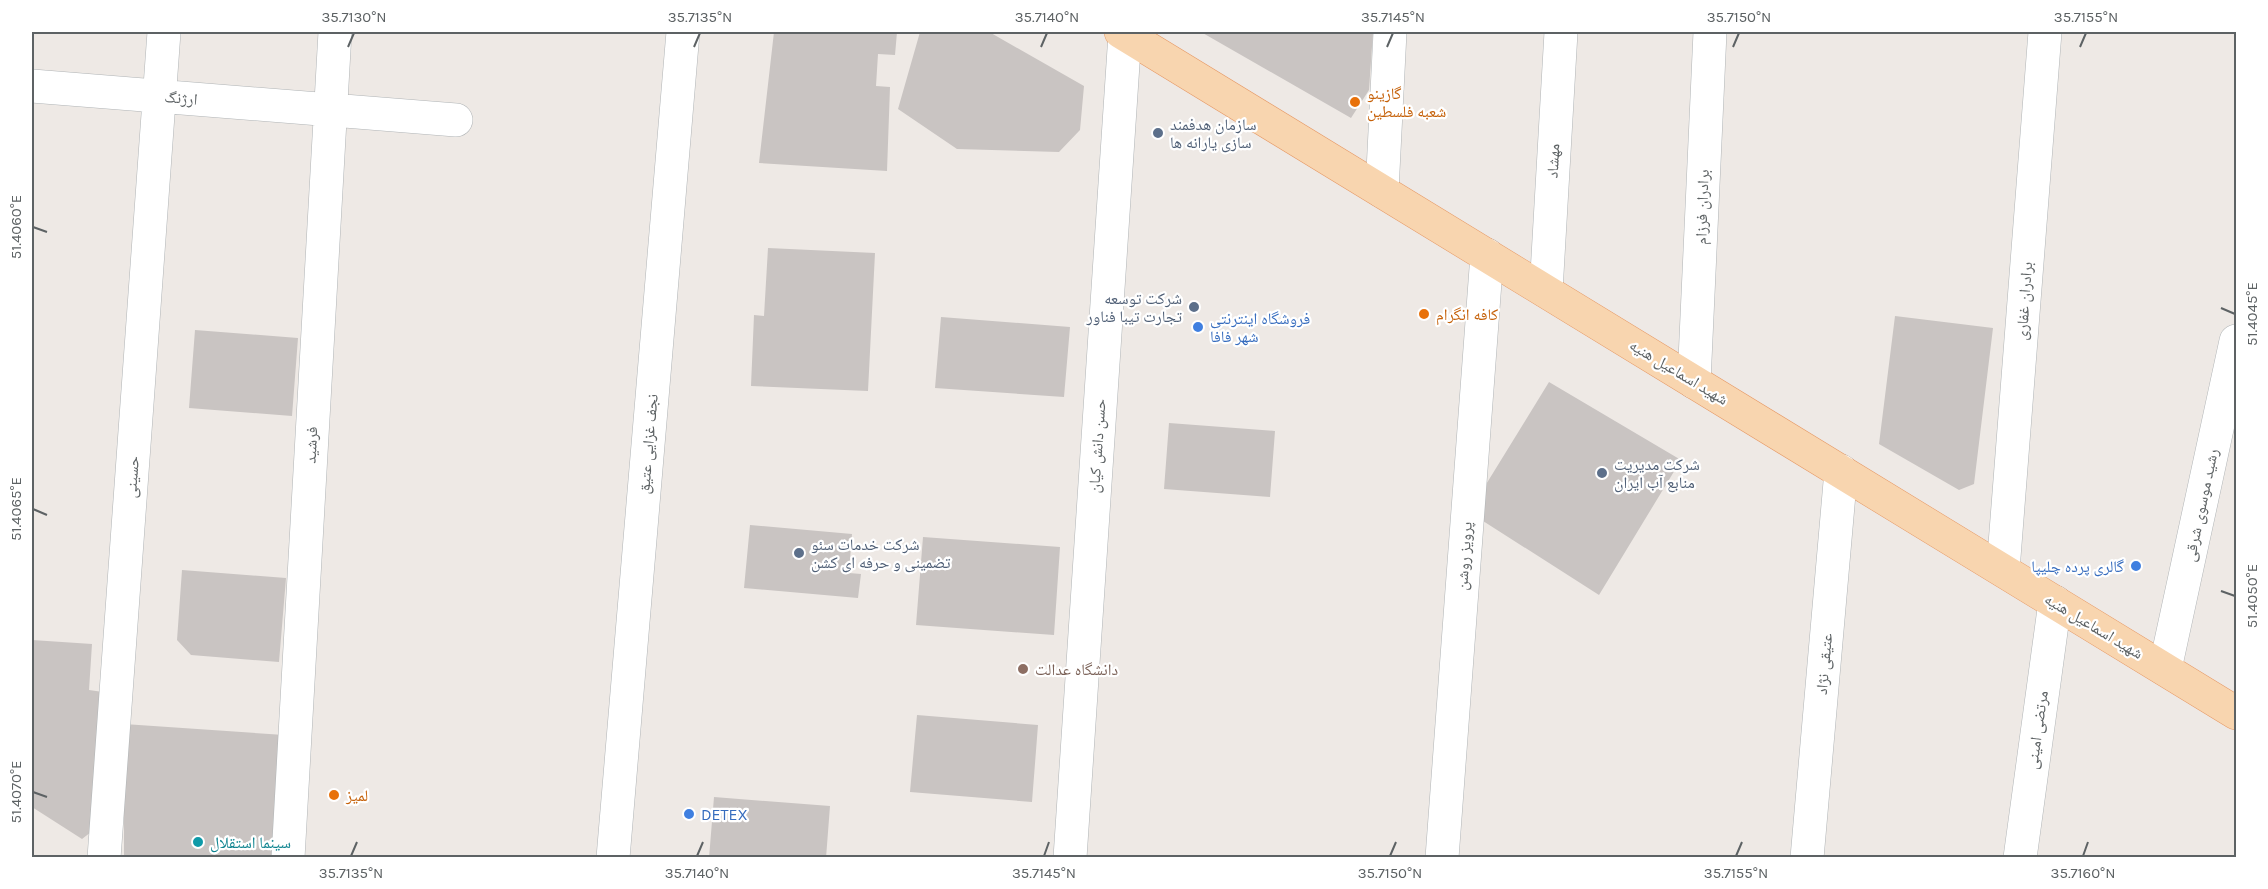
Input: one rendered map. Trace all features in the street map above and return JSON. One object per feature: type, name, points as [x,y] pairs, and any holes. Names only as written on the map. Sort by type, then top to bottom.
[{"type":"main road","name":"شهید اسماعیل هنیه","points":[[1123,33],[2236,713]]},
{"type":"street","name":"حسینی","points":[[104,858],[164,32]]},
{"type":"street","name":"فرشید","points":[[288,858],[335,32]]},
{"type":"street","name":"نجف غزایی عتیق","points":[[613,858],[683,32]]},
{"type":"street","points":[[1382,191],[1390,32]]},
{"type":"street","name":"مهشاد","points":[[1546,291],[1561,32]]},
{"type":"street","name":"برادران فرزام","points":[[1694,382],[1710,32]]},
{"type":"street","name":"برادران غفاری","points":[[2003,570],[2045,32]]},
{"type":"street","name":"حسن دانش کیان","points":[[1070,858],[1123,33]]},
{"type":"street","name":"ارژنگ","points":[[32,86],[456,120]]},
{"type":"street","name":"پرویز روشن","points":[[1442,858],[1487,255]]},
{"type":"street","name":"رشید موسوی شرقی","points":[[2165,669],[2236,341]]},
{"type":"street","name":"عتیقی نژاد","points":[[1807,858],[1841,471]]},
{"type":"street","name":"مرتضی امینی","points":[[2020,858],[2055,602]]},
{"type":"building","points":[[774,32],[897,32],[895,55],[878,54],[876,86],[890,87],[887,171],[759,163]]},
{"type":"building","points":[[920,32],[991,33],[1084,86],[1080,130],[1059,152],[957,149],[898,109]]},
{"type":"building","points":[[1201,32],[1373,32],[1369,90],[1351,118]]},
{"type":"building","points":[[768,248],[875,253],[868,391],[751,386],[754,315],[764,316]]},
{"type":"building","points":[[1895,316],[1993,328],[1974,484],[1959,490],[1879,444]]},
{"type":"building","points":[[941,317],[1070,327],[1064,397],[935,388]]},
{"type":"building","points":[[195,330],[298,338],[292,416],[189,408]]},
{"type":"building","points":[[1549,382],[1681,460],[1599,595],[1469,512]]},
{"type":"building","points":[[1169,423],[1275,431],[1270,497],[1164,489]]},
{"type":"building","name":"شرکت خدمات سئو تضمینی و حرفه ای کشن","points":[[750,525],[852,534],[849,573],[861,574],[858,598],[744,588]]},
{"type":"building","points":[[923,537],[1060,547],[1054,635],[916,625]]},
{"type":"building","points":[[182,570],[286,578],[279,662],[191,655],[177,640]]},
{"type":"building","points":[[32,640],[92,644],[89,690],[103,692],[91,832],[82,839],[32,807]]},
{"type":"building","points":[[917,715],[1038,725],[1032,802],[910,792]]},
{"type":"building","points":[[124,724],[284,735],[272,858],[128,858],[124,855]]},
{"type":"building","points":[[714,797],[830,806],[826,858],[709,858]]},
{"type":"place","name":"گازینو شعبه فلسطین","points":[[1355,102]]},
{"type":"place","name":"سازمان هدفمند سازی یارانه ها","points":[[1158,133]]},
{"type":"place","name":"شرکت توسعه تجارت تیبا فناور","points":[[1194,307]]},
{"type":"place","name":"کافه انگرام","points":[[1424,314]]},
{"type":"place","name":"فروشگاه اینترنتی شهر فافا","points":[[1198,327]]},
{"type":"place","name":"شرکت مدیریت منابع آب ایران","points":[[1602,473]]},
{"type":"place","name":"شرکت خدمات سئو تضمینی و حرفه ای کشن","points":[[799,553]]},
{"type":"place","name":"گالری پرده چلیپا","points":[[2136,566]]},
{"type":"place","name":"دانشگاه عدالت","points":[[1023,669]]},
{"type":"place","name":"لمیز","points":[[334,795]]},
{"type":"place","name":"DETEX","points":[[689,814]]},
{"type":"place","name":"سینما استقلال","points":[[198,842]]}]
